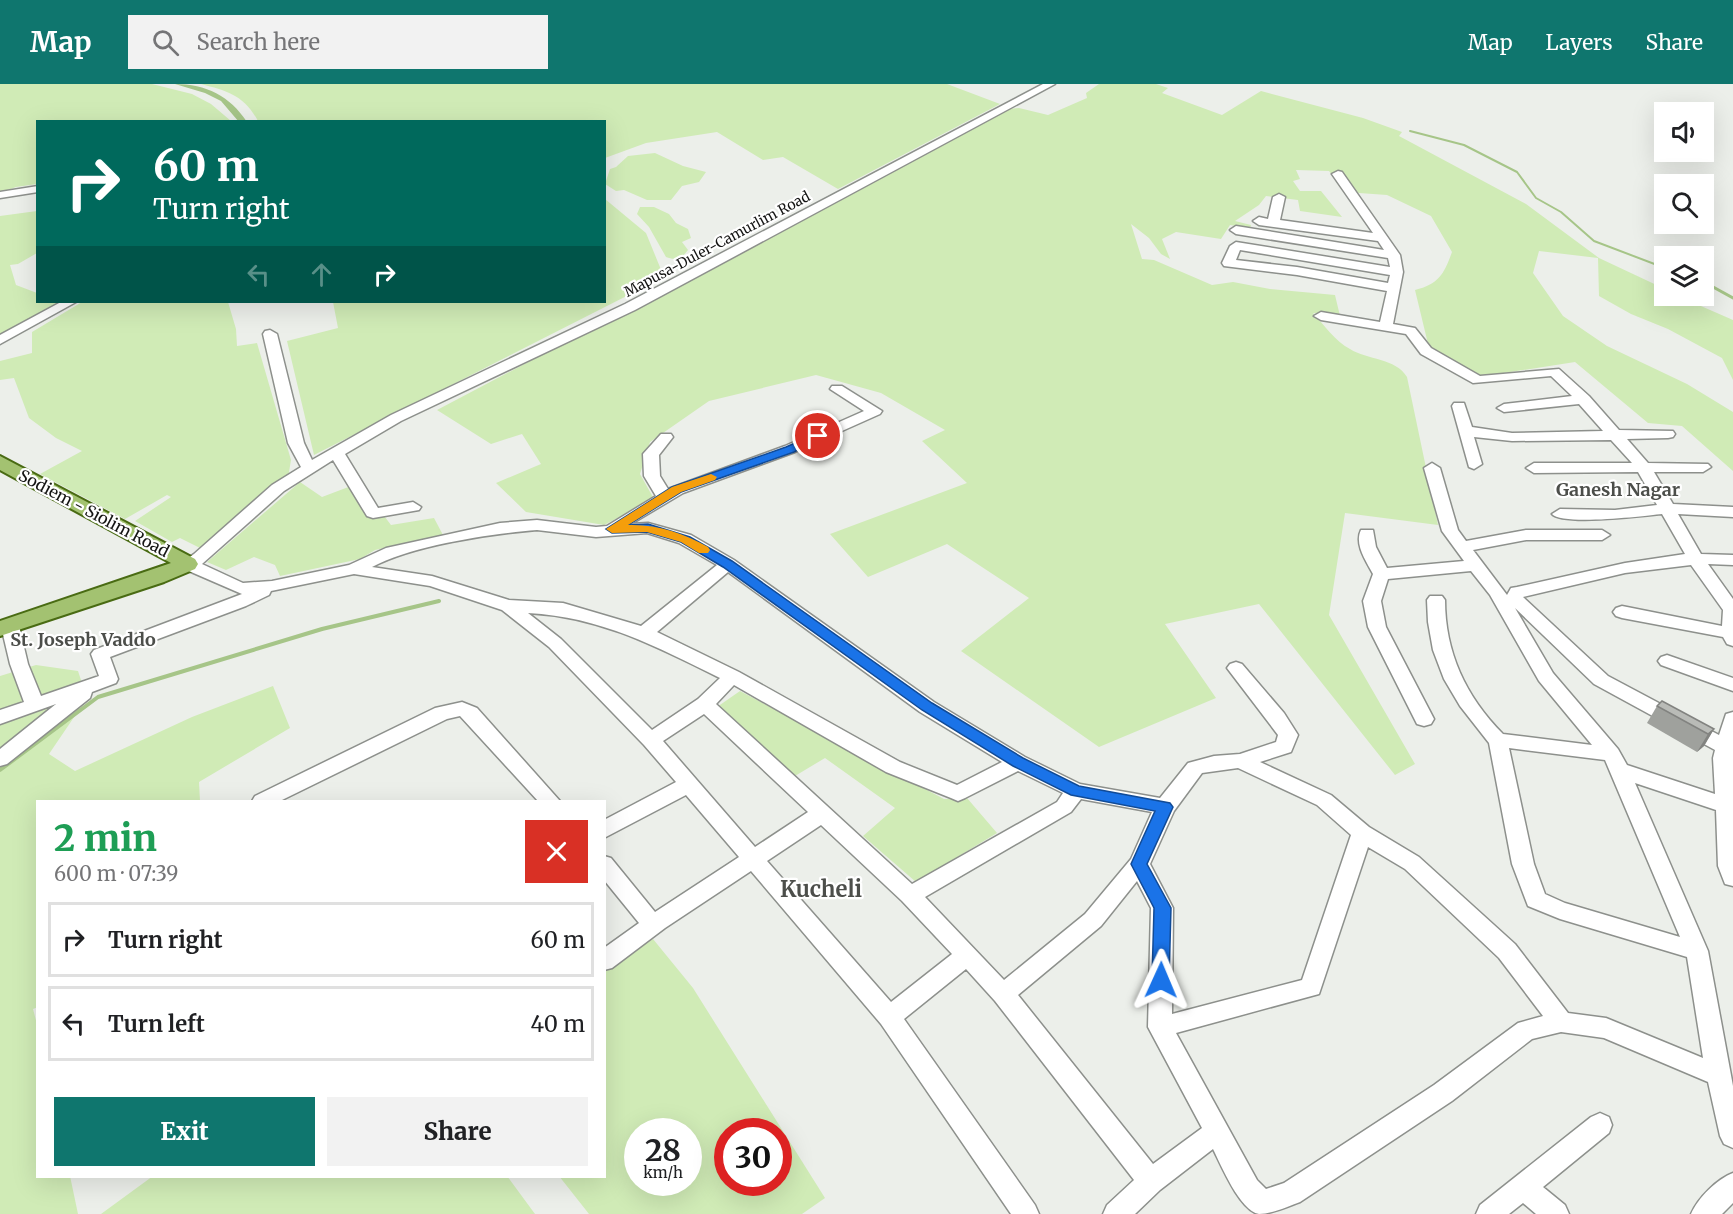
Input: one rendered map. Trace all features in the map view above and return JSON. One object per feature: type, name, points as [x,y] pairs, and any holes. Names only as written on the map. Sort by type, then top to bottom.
[{"type":"main road","name":"Sodiem - Siolim Road","points":[[0,462],[188,564]]},
{"type":"main road","points":[[5,628],[157,577],[188,564]]},
{"type":"street","name":"Mapusa-Duler-Camurlim Road","points":[[188,564],[200,558],[278,488],[396,418],[630,307],[1050,84]]},
{"type":"street","points":[[1338,174],[1394,255],[1397,272],[1386,326]]},
{"type":"street","points":[[0,195],[36,189]]},
{"type":"street","points":[[1273,223],[1279,197]]},
{"type":"street","points":[[1259,221],[1382,238]]},
{"type":"street","points":[[1236,230],[1394,255]]},
{"type":"street","points":[[1394,288],[1297,271],[1228,263],[1236,246],[1397,272]]},
{"type":"street","points":[[0,340],[67,303]]},
{"type":"street","points":[[1321,316],[1410,331],[1426,351],[1478,380],[1554,372],[1562,376],[1642,465],[1696,559],[1732,610],[1732,636],[1622,612]]},
{"type":"street","points":[[270,334],[296,443],[309,468]]},
{"type":"street","points":[[612,529],[677,490],[790,449],[875,411],[837,389]]},
{"type":"street","points":[[1504,408],[1584,399]]},
{"type":"street","points":[[1459,406],[1474,464]]},
{"type":"street","points":[[1466,431],[1512,437],[1668,434]]},
{"type":"street","points":[[665,498],[652,476],[651,454],[666,437]]},
{"type":"street","points":[[336,452],[373,513],[412,507]]},
{"type":"street","points":[[1534,468],[1642,465],[1703,467]]},
{"type":"street","points":[[1432,468],[1450,531],[1497,593],[1546,677],[1615,762],[1697,951],[1718,1075],[1733,1136]]},
{"type":"street","points":[[1560,514],[1615,515],[1667,509],[1733,512]]},
{"type":"street","points":[[188,564],[241,589],[272,586],[354,569],[386,553],[500,528],[537,525],[596,531],[648,528],[685,539],[728,564],[927,707],[1018,762],[1076,791],[1165,807]]},
{"type":"street","points":[[1367,533],[1368,547],[1381,574],[1372,601],[1377,627],[1424,719]]},
{"type":"street","points":[[1462,547],[1526,535],[1602,535]]},
{"type":"street","points":[[1727,756],[1601,680],[1514,598],[1517,592],[1628,568],[1713,557],[1733,560]]},
{"type":"street","points":[[644,633],[728,564]]},
{"type":"street","points":[[1381,574],[1477,565]]},
{"type":"street","points":[[354,569],[432,581],[508,606],[563,609],[644,633],[732,675],[893,766],[958,793],[1018,762]]},
{"type":"street","points":[[0,717],[109,679],[100,654],[240,602],[272,586]]},
{"type":"street","points":[[1436,600],[1436,624],[1444,657],[1461,691],[1489,732],[1498,740],[1615,762],[1728,806]]},
{"type":"street","points":[[508,606],[555,643],[651,740],[889,1017],[1026,1214]]},
{"type":"street","points":[[5,628],[35,705]]},
{"type":"street","points":[[1667,661],[1733,686]]},
{"type":"street","points":[[1004,994],[1093,920],[1139,864],[1165,807],[1195,768],[1214,763],[1240,761],[1284,747],[1288,735],[1236,668]]},
{"type":"street","points":[[651,740],[705,704],[732,675]]},
{"type":"street","points":[[0,759],[95,683]]},
{"type":"street","points":[[705,704],[910,895],[1004,994],[1151,1181]]},
{"type":"street","points":[[264,800],[442,713],[462,709],[470,713],[549,800]]},
{"type":"street","points":[[1733,719],[1727,756],[1729,866],[1733,878]]},
{"type":"street","points":[[1498,740],[1523,864],[1536,900],[1560,910],[1697,951]]},
{"type":"street","points":[[1240,761],[1324,800],[1362,833],[1413,863],[1507,951],[1560,1022]]},
{"type":"street","points":[[606,829],[689,784]]},
{"type":"street","points":[[910,895],[1064,807],[1076,791]]},
{"type":"street","points":[[606,960],[652,924],[753,861],[823,813]]},
{"type":"street","points":[[1160,1027],[1311,987],[1362,833]]},
{"type":"street","points":[[1139,864],[1162,908],[1160,1027],[1248,1189],[1262,1203],[1291,1192],[1443,1093],[1526,1029],[1560,1022],[1606,1028],[1718,1075]]},
{"type":"street","points":[[606,866],[652,924]]},
{"type":"street","points":[[889,1017],[967,955]]},
{"type":"street","points":[[1489,1214],[1600,1125]]},
{"type":"street","points":[[1116,1214],[1151,1181],[1217,1131]]},
{"type":"street","points":[[1704,1214],[1733,1185]]},
{"type":"street","points":[[1523,1187],[1556,1214]]},
{"type":"green space","points":[[0,84],[152,84],[192,94],[211,104],[230,120],[36,120],[36,184],[16,187],[0,193]]},
{"type":"green space","points":[[201,84],[947,84],[1000,104],[838,189],[783,157],[763,160],[717,132],[646,143],[606,158],[606,120],[257,120],[241,100],[219,89]]},
{"type":"green space","points":[[1099,84],[1156,84],[1168,88],[1162,93],[1222,115],[1261,91],[1363,118],[1402,132],[1399,136],[1526,204],[1599,258],[1654,284],[1654,306],[1701,306],[1733,320],[1733,380],[1722,358],[1599,296],[1598,258],[1539,251],[1533,273],[1563,316],[1607,346],[1687,384],[1733,412],[1733,471],[1682,426],[1648,423],[1575,362],[1478,377],[1429,348],[1415,290],[1430,285],[1440,277],[1452,252],[1431,216],[1387,195],[1345,192],[1329,171],[1296,170],[1300,179],[1293,181],[1300,191],[1321,191],[1342,217],[1300,211],[1298,200],[1266,196],[1259,205],[1235,221],[1251,225],[1250,228],[1230,225],[1221,239],[1176,232],[1162,239],[1170,259],[1161,254],[1149,238],[1131,224],[1142,259],[1154,260],[1212,285],[1233,282],[1270,289],[1335,295],[1340,316],[1313,313],[1326,328],[1339,342],[1350,349],[1396,366],[1407,377],[1438,525],[1345,513],[1329,615],[1415,764],[1395,775],[1259,604],[1165,624],[1216,698],[1099,747],[961,651],[1029,598],[947,544],[868,577],[830,534],[967,483],[922,441],[945,430],[881,393],[816,375],[709,401],[650,442],[640,474],[654,499],[604,525],[526,512],[496,483],[541,464],[522,434],[491,444],[437,410],[1009,109],[1019,108],[1048,115],[1087,98],[1086,93]]},
{"type":"green space","points":[[655,153],[683,166],[706,172],[699,182],[682,186],[671,200],[647,200],[624,190],[616,191],[606,185],[610,169],[616,167],[628,156]]},
{"type":"green space","points":[[606,200],[646,233],[664,277],[314,455],[287,341],[338,328],[333,303],[606,303]]},
{"type":"green space","points":[[640,207],[654,207],[669,214],[676,223],[688,229],[691,238],[682,242],[688,250],[683,255],[676,259],[666,257],[649,227],[637,214]]},
{"type":"green space","points":[[36,211],[36,254],[18,264],[10,265],[16,285],[36,293],[36,303],[58,303],[0,334],[0,216]]},
{"type":"green space","points":[[80,303],[228,303],[236,329],[237,346],[257,343],[291,460],[288,478],[200,548],[180,538],[172,542],[135,521],[171,497],[167,495],[125,519],[40,474],[82,451],[56,438],[29,418],[14,378],[0,380],[0,361],[32,353],[32,332]]},
{"type":"green space","points":[[300,482],[322,497],[359,483],[391,525],[434,518],[443,535],[375,550],[360,559],[280,576],[275,565],[254,557],[226,570],[207,562]]},
{"type":"green space","points":[[36,665],[78,671],[87,698],[49,754],[75,771],[192,717],[273,686],[290,728],[199,782],[200,800],[36,800],[36,1008],[33,1009],[36,1020],[36,1178],[70,1178],[78,1214],[0,1214],[0,676]]},
{"type":"green space","points":[[740,691],[944,799],[967,798],[997,833],[916,882],[863,836],[895,808],[825,758],[795,776],[717,707]]},
{"type":"green space","points":[[653,939],[693,988],[775,1118],[714,1118],[714,1196],[792,1196],[792,1146],[825,1198],[802,1214],[589,1214],[561,1178],[606,1178],[606,970]]},
{"type":"green space","points":[[150,1178],[508,1178],[535,1214],[101,1214]]},
{"type":"building","points":[[1662,701],[1714,729],[1708,734],[1657,706]]},
{"type":"waterway","points":[[179,84],[216,95],[231,105],[242,120]]},
{"type":"waterway","points":[[1410,131],[1464,145],[1517,172],[1536,198],[1561,212],[1594,241],[1654,264]]},
{"type":"waterway","points":[[1714,288],[1733,298]]},
{"type":"waterway","points":[[0,770],[98,697],[322,629],[439,601]]},
{"type":"slow traffic","points":[[704,550],[685,539],[648,528],[612,529],[677,490],[711,477]]},
{"type":"district","name":"Ganesh Nagar","points":[[1618,490]]},
{"type":"district","name":"St. Joseph Vaddo","points":[[83,640]]},
{"type":"district","name":"Kucheli","points":[[821,889]]},
{"type":"route","points":[[818,436],[790,449],[677,490],[612,529],[648,528],[685,539],[728,564],[927,707],[1018,762],[1076,791],[1165,807],[1139,864],[1162,908],[1161,980]]}]
